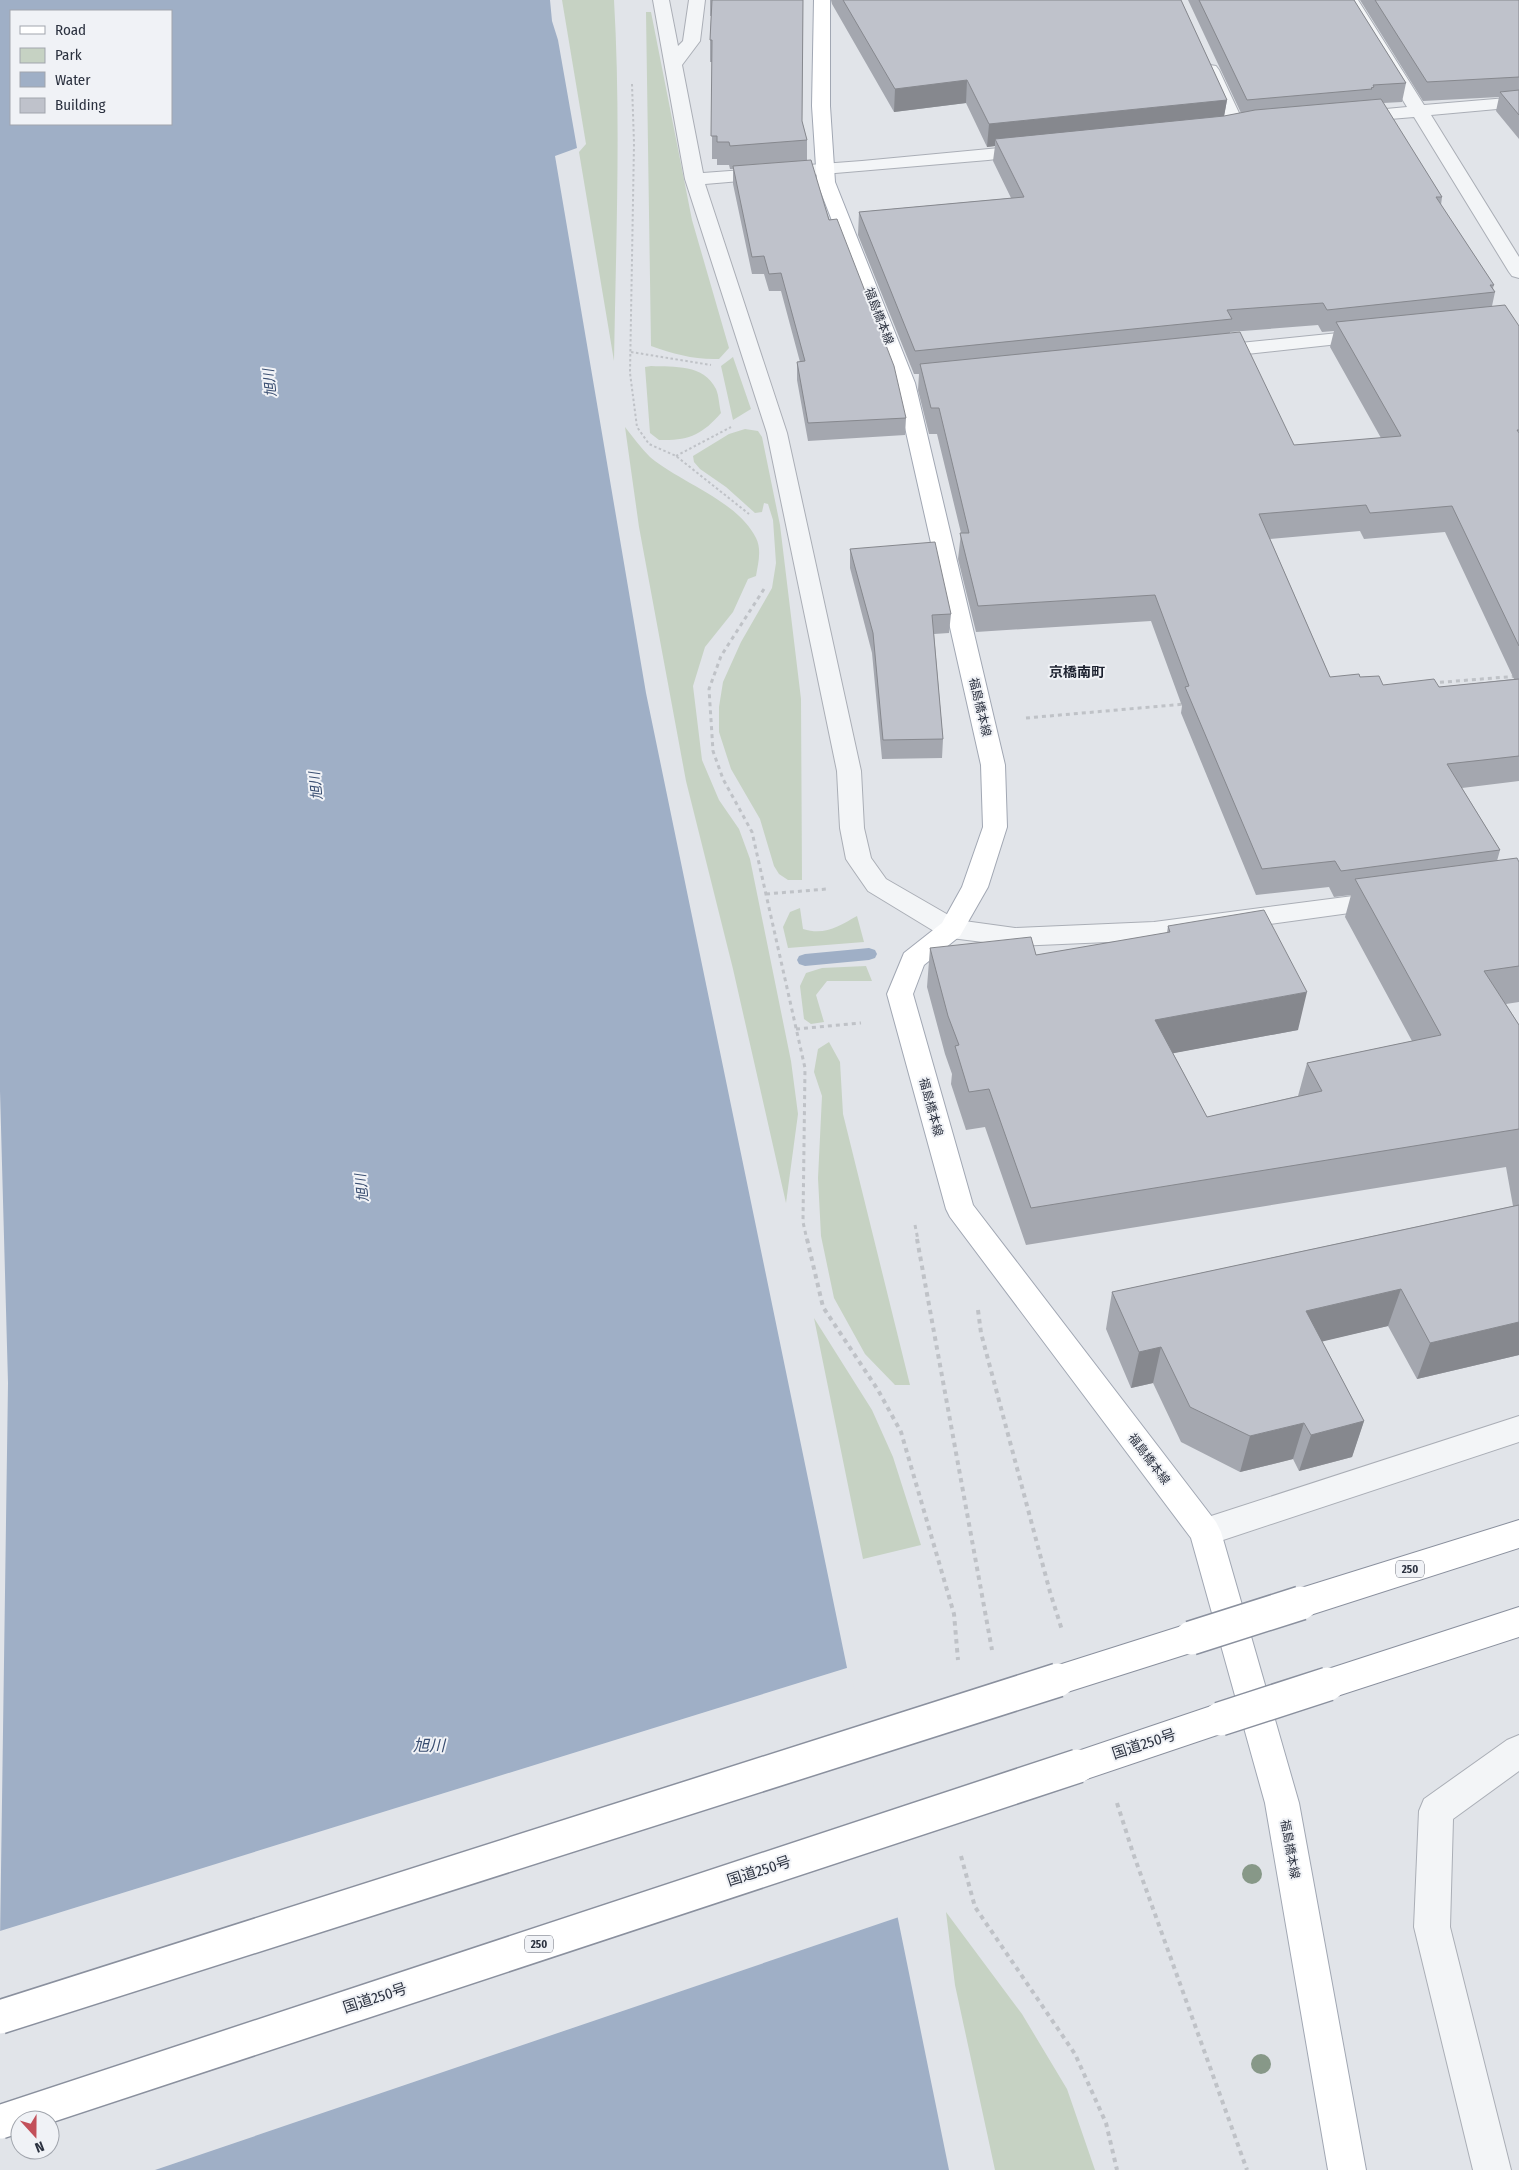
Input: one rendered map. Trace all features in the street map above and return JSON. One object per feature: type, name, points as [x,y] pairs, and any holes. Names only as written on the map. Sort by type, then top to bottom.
[{"type":"main road","name":"福島橋本線","points":[[822,0],[821,106],[826,182],[915,382],[993,765],[995,828],[975,887],[951,930],[913,960],[900,994],[960,1209],[1205,1532],[1282,1803],[1348,2170]]},
{"type":"main road","name":"250","points":[[0,2017],[1519,1534]]},
{"type":"main road","name":"国道250号","points":[[0,2122],[1519,1622]]},
{"type":"street","points":[[661,0],[694,179],[746,342],[772,416],[849,771],[852,828],[859,859],[877,885],[951,930],[1015,937],[1154,931],[1410,898]]},
{"type":"street","points":[[672,66],[691,40],[697,0]]},
{"type":"street","points":[[1350,0],[1519,272]]},
{"type":"street","points":[[1204,57],[1236,128]]},
{"type":"street","points":[[1339,118],[1519,102]]},
{"type":"street","points":[[694,179],[1042,149]]},
{"type":"street","points":[[1192,354],[1390,333]]},
{"type":"street","points":[[1205,1532],[1519,1429]]},
{"type":"street","points":[[1492,2170],[1432,1927],[1436,1812],[1519,1750]]},
{"type":"path","points":[[632,76],[634,143],[630,373],[637,427],[649,444],[676,456],[753,517]]},
{"type":"path","points":[[631,352],[714,366],[746,342]]},
{"type":"path","points":[[676,456],[727,428],[772,416]]},
{"type":"path","points":[[766,586],[721,656],[709,689],[712,751],[723,779],[752,832],[805,1068],[803,1222],[824,1307],[878,1390],[901,1432],[954,1614],[958,1662]]},
{"type":"path","points":[[1430,683],[1519,676]]},
{"type":"path","points":[[983,721],[1192,704]]},
{"type":"path","points":[[765,894],[877,885]]},
{"type":"path","points":[[796,1029],[907,1019]]},
{"type":"path","points":[[914,1219],[993,1657]]},
{"type":"path","points":[[960,1851],[975,1907],[1075,2054],[1106,2123],[1117,2170]]},
{"type":"green space","points":[[562,0],[614,0],[618,135],[614,361],[579,152],[586,144]]},
{"type":"green space","points":[[646,12],[651,12],[692,220],[729,348],[719,359],[701,359],[685,356],[651,346]]},
{"type":"green space","points":[[733,357],[751,409],[733,420],[721,366]]},
{"type":"green space","points":[[645,367],[688,368],[704,375],[716,389],[721,413],[707,427],[694,435],[686,438],[659,440],[650,433]]},
{"type":"green space","points":[[625,427],[650,457],[736,513],[748,525],[759,547],[756,576],[748,579],[733,612],[705,647],[693,686],[702,760],[719,800],[739,829],[750,859],[791,1061],[798,1114],[786,1203],[733,969],[686,781],[639,527]]},
{"type":"green space","points":[[745,429],[758,431],[762,437],[780,525],[801,699],[802,880],[788,880],[779,874],[774,866],[760,819],[731,769],[719,732],[719,707],[723,682],[741,642],[772,588],[776,563],[773,520],[768,504],[764,503],[762,512],[755,513],[726,487],[700,469],[694,462],[693,456],[729,434]]},
{"type":"green space","points":[[800,908],[803,929],[811,931],[832,929],[857,916],[864,942],[788,948],[783,927],[790,912]]},
{"type":"green space","points":[[866,966],[872,981],[827,981],[816,995],[824,1022],[811,1024],[804,1019],[800,986],[806,973],[822,968]]},
{"type":"green space","points":[[829,1042],[840,1062],[843,1114],[910,1385],[895,1385],[865,1354],[834,1298],[821,1236],[818,1178],[822,1096],[814,1072],[818,1049]]},
{"type":"green space","points":[[814,1318],[872,1410],[893,1457],[921,1545],[863,1559]]},
{"type":"green space","points":[[946,1912],[1022,2014],[1067,2089],[1095,2170],[995,2170],[955,1985]]},
{"type":"water","name":"旭川","points":[[0,0],[550,0],[552,21],[558,40],[577,148],[555,156],[646,693],[949,2170],[0,2170],[0,1941],[8,1383],[0,1091]]},
{"type":"pier","points":[[850,1667],[899,1917],[155,2170],[0,2170],[0,1931]]},
{"type":"building","points":[[712,0],[803,0],[802,121],[807,140],[730,146],[729,142],[717,142],[717,136],[711,136],[712,40],[710,40]]},
{"type":"building","points":[[843,0],[1181,0],[1227,100],[989,124],[967,80],[895,89]]},
{"type":"building","points":[[1199,0],[1354,0],[1406,83],[1373,85],[1372,89],[1247,100]]},
{"type":"building","points":[[1375,0],[1519,0],[1519,77],[1427,82]]},
{"type":"building","points":[[1519,90],[1519,115],[1500,92]]},
{"type":"building","points":[[1381,99],[1442,197],[1436,197],[1494,285],[1490,285],[1495,292],[1327,310],[1323,303],[1227,310],[1232,319],[915,351],[859,212],[1024,197],[995,139],[1224,116],[1255,110]]},
{"type":"building","points":[[811,160],[829,220],[837,219],[894,366],[906,418],[808,423],[797,362],[805,361],[781,273],[769,274],[764,256],[752,257],[733,166]]},
{"type":"building","points":[[1505,305],[1519,326],[1519,430],[1517,430],[1519,433],[1519,646],[1452,506],[1370,513],[1366,505],[1259,514],[1330,677],[1359,674],[1360,677],[1379,676],[1383,685],[1434,679],[1439,687],[1519,679],[1519,756],[1447,764],[1500,850],[1341,871],[1335,861],[1262,869],[1185,687],[1189,686],[1155,595],[978,606],[960,533],[969,533],[939,408],[931,408],[920,364],[1240,332],[1294,445],[1401,436],[1336,322]]},
{"type":"building","points":[[935,542],[951,614],[932,615],[943,739],[883,740],[873,633],[850,549]]},
{"type":"building","points":[[1517,858],[1519,862],[1519,966],[1484,971],[1519,1025],[1519,1129],[1031,1208],[989,1089],[969,1092],[955,1046],[959,1045],[948,1016],[930,948],[1031,937],[1036,955],[1170,932],[1168,926],[1264,910],[1307,992],[1155,1020],[1207,1117],[1322,1091],[1307,1063],[1441,1035],[1355,879]]},
{"type":"building","points":[[1519,1205],[1519,1322],[1430,1343],[1401,1289],[1306,1311],[1364,1421],[1311,1435],[1304,1423],[1250,1436],[1190,1407],[1161,1347],[1139,1352],[1112,1292]]},
{"type":"waterway","points":[[805,960],[869,954]]},
{"type":"district","name":"京橋南町","points":[[1077,672]]}]
